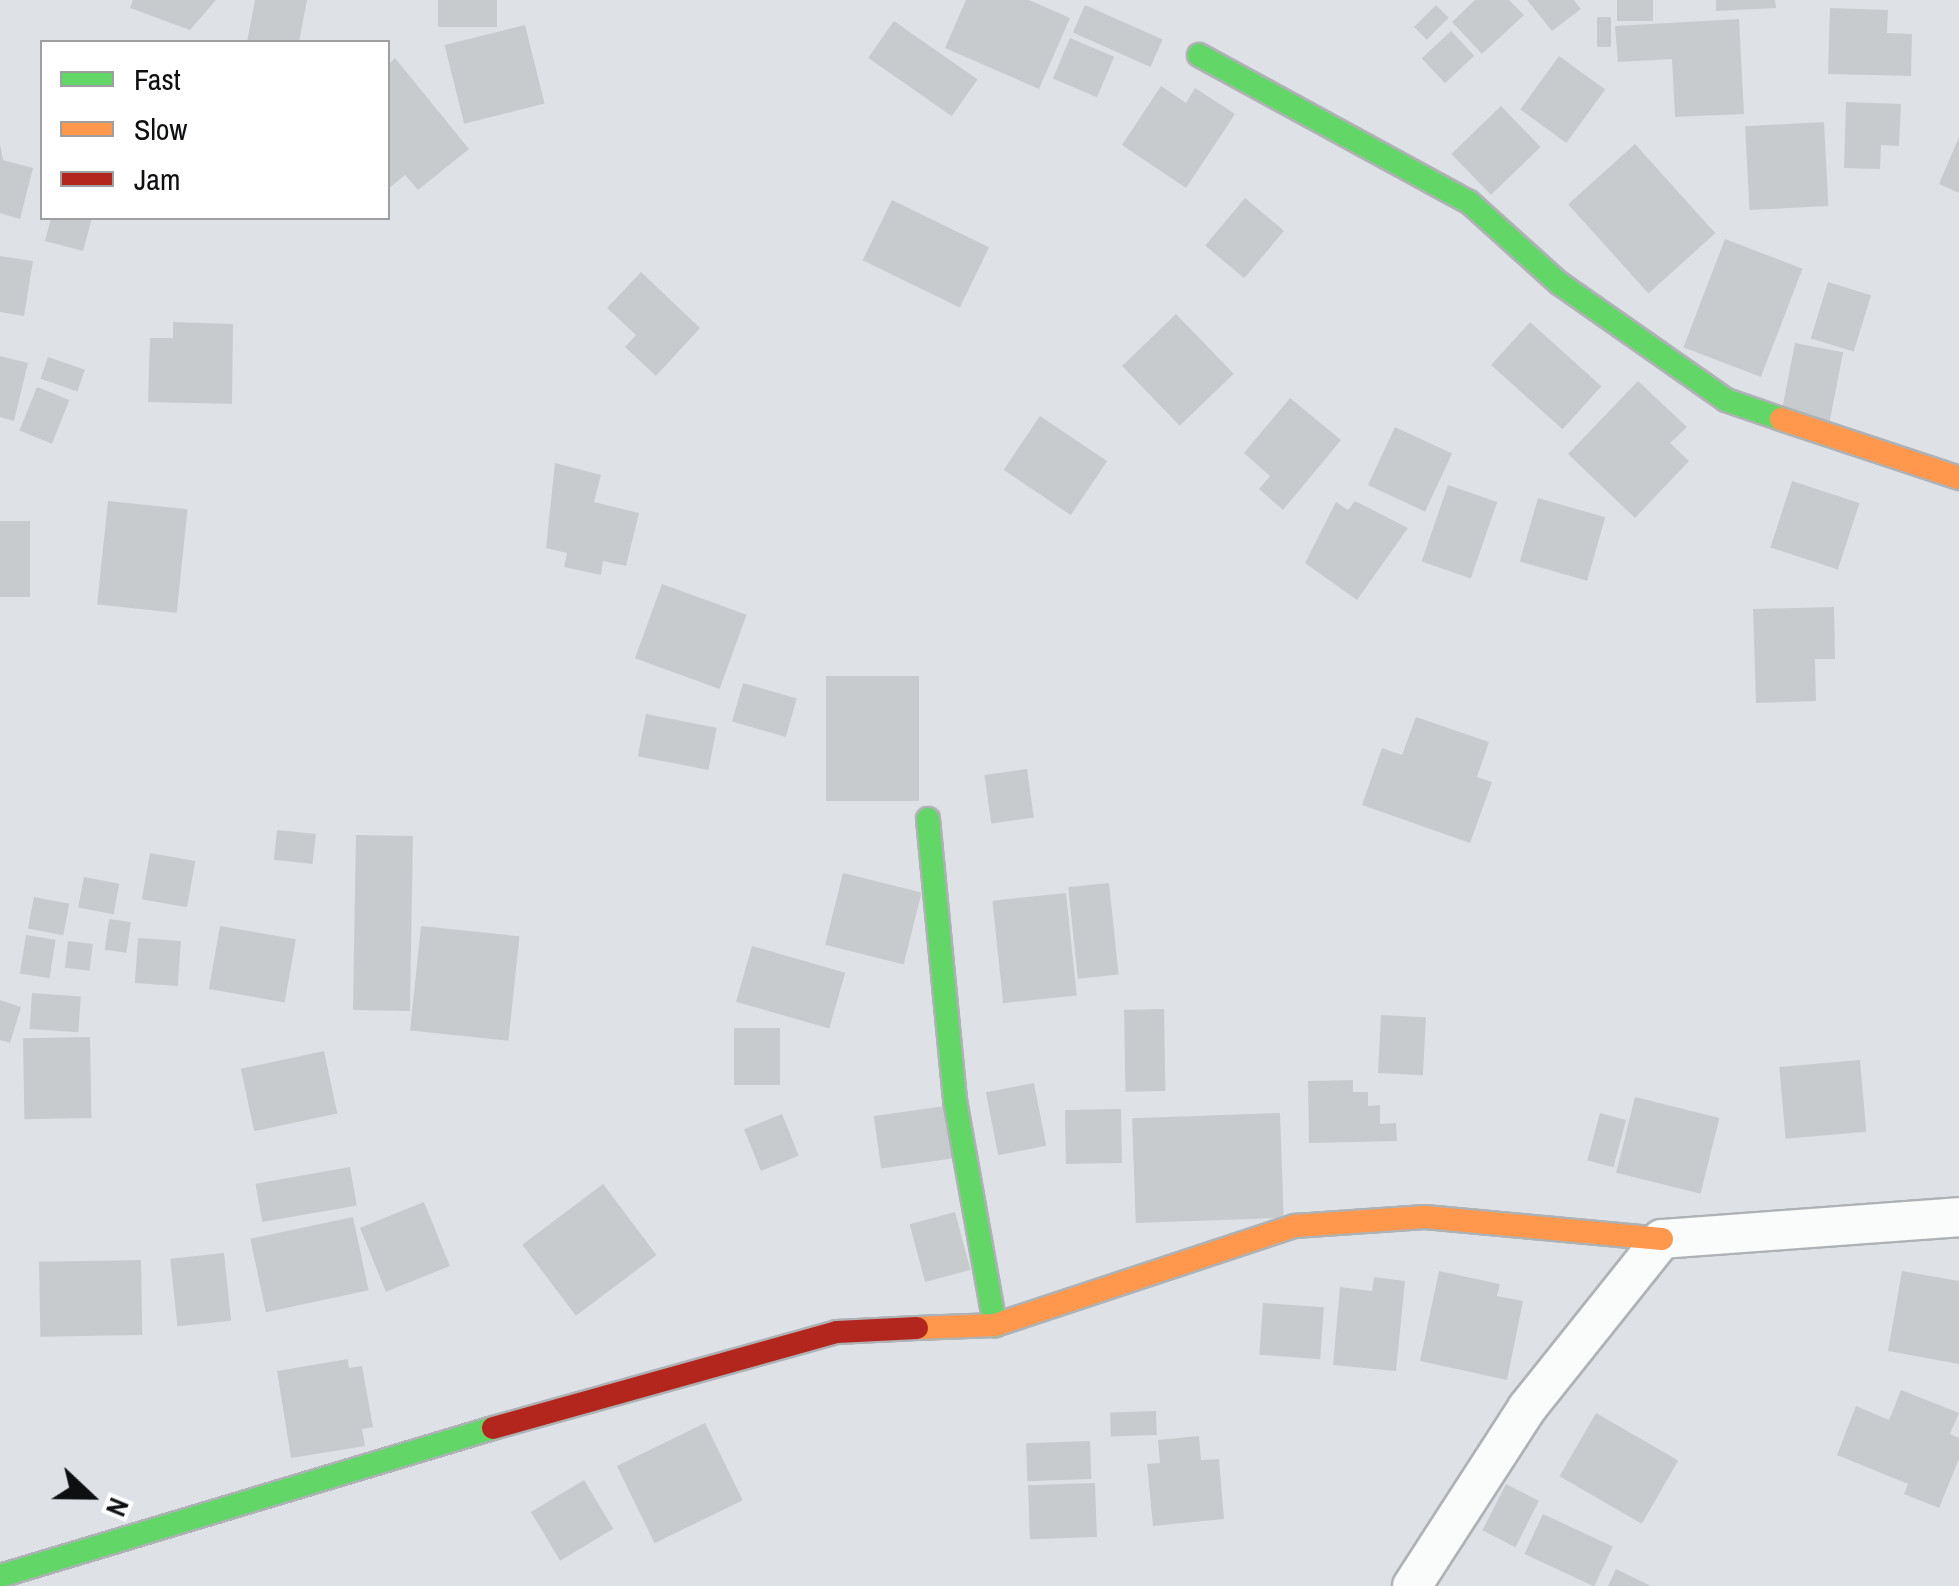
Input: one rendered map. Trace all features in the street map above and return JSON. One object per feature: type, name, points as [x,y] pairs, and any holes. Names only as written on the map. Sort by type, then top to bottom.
[{"type":"street","points":[[1199,56],[1483,211],[1560,283],[1726,400],[1959,478]]},
{"type":"street","points":[[928,818],[955,1100],[995,1325]]},
{"type":"street","points":[[0,1576],[837,1332],[995,1325],[1294,1226],[1425,1217],[1662,1239],[1959,1217]]},
{"type":"street","points":[[1412,1586],[1527,1408],[1662,1239]]},
{"type":"building","points":[[133,0],[216,0],[190,30],[130,8]]},
{"type":"building","points":[[255,0],[307,0],[299,40],[247,40]]},
{"type":"building","points":[[438,0],[497,0],[497,27],[438,27]]},
{"type":"building","points":[[966,0],[1029,0],[1070,18],[1039,89],[945,48]]},
{"type":"building","points":[[1475,0],[1509,0],[1524,15],[1482,54],[1452,22]]},
{"type":"building","points":[[1527,0],[1574,0],[1581,9],[1552,31]]},
{"type":"building","points":[[1617,0],[1653,0],[1653,21],[1617,21]]},
{"type":"building","points":[[1716,0],[1775,0],[1776,8],[1716,11]]},
{"type":"building","points":[[1085,5],[1163,40],[1150,67],[1073,32]]},
{"type":"building","points":[[1436,5],[1449,18],[1427,40],[1414,27]]},
{"type":"building","points":[[1830,8],[1888,10],[1887,33],[1912,34],[1911,76],[1828,74]]},
{"type":"building","points":[[1597,17],[1611,17],[1611,47],[1597,47]]},
{"type":"building","points":[[1739,19],[1744,114],[1675,117],[1672,59],[1618,62],[1615,26]]},
{"type":"building","points":[[894,21],[978,80],[952,116],[868,58]]},
{"type":"building","points":[[525,25],[545,104],[464,124],[444,45]]},
{"type":"building","points":[[1451,31],[1474,56],[1445,83],[1422,58]]},
{"type":"building","points":[[1070,38],[1114,57],[1097,97],[1053,79]]},
{"type":"building","points":[[1559,56],[1605,90],[1566,143],[1520,109]]},
{"type":"building","points":[[395,58],[469,149],[418,190],[405,175],[390,187],[390,63]]},
{"type":"building","points":[[1161,86],[1186,103],[1195,88],[1235,114],[1186,188],[1122,145]]},
{"type":"building","points":[[1846,102],[1901,104],[1899,146],[1881,145],[1880,169],[1844,168]]},
{"type":"building","points":[[1501,106],[1541,147],[1491,195],[1451,154]]},
{"type":"building","points":[[1824,122],[1828,206],[1750,210],[1745,126]]},
{"type":"building","points":[[1959,137],[1959,193],[1939,184]]},
{"type":"building","points":[[0,144],[3,160],[33,168],[20,219],[0,213]]},
{"type":"building","points":[[1635,144],[1715,233],[1648,293],[1568,204]]},
{"type":"building","points":[[1245,198],[1284,231],[1244,278],[1205,245]]},
{"type":"building","points":[[892,200],[989,247],[960,308],[863,260]]},
{"type":"building","points":[[50,220],[91,220],[83,251],[45,241]]},
{"type":"building","points":[[1725,239],[1802,269],[1761,377],[1683,347]]},
{"type":"building","points":[[0,256],[33,261],[24,316],[0,312]]},
{"type":"building","points":[[641,272],[700,328],[656,376],[625,347],[636,335],[607,308]]},
{"type":"building","points":[[1828,282],[1871,295],[1854,352],[1811,338]]},
{"type":"building","points":[[1176,314],[1234,374],[1180,426],[1122,366]]},
{"type":"building","points":[[173,322],[233,324],[232,404],[148,402],[150,338],[173,338]]},
{"type":"building","points":[[1530,322],[1601,386],[1563,429],[1491,365]]},
{"type":"building","points":[[1795,343],[1843,352],[1829,424],[1781,415]]},
{"type":"building","points":[[0,356],[28,363],[14,421],[0,417]]},
{"type":"building","points":[[48,357],[85,370],[77,391],[41,379]]},
{"type":"building","points":[[1638,381],[1687,427],[1670,443],[1689,461],[1635,518],[1568,454]]},
{"type":"building","points":[[37,387],[69,400],[52,444],[19,431]]},
{"type":"building","points":[[1290,398],[1341,440],[1283,510],[1259,489],[1270,476],[1244,453]]},
{"type":"building","points":[[1040,416],[1107,461],[1071,515],[1004,470]]},
{"type":"building","points":[[1395,427],[1452,454],[1425,512],[1368,485]]},
{"type":"building","points":[[555,463],[601,475],[594,502],[639,513],[626,566],[603,561],[601,575],[564,567],[567,553],[546,548]]},
{"type":"building","points":[[1792,481],[1860,503],[1838,570],[1770,548]]},
{"type":"building","points":[[1448,485],[1497,502],[1471,579],[1422,562]]},
{"type":"building","points":[[1538,498],[1605,517],[1587,581],[1520,561]]},
{"type":"building","points":[[108,501],[188,509],[177,613],[97,604]]},
{"type":"building","points":[[1355,501],[1408,528],[1357,600],[1305,563],[1336,502],[1348,510]]},
{"type":"building","points":[[0,521],[30,521],[30,597],[0,597]]},
{"type":"building","points":[[662,584],[747,615],[720,689],[635,658]]},
{"type":"building","points":[[1834,607],[1835,659],[1815,659],[1816,701],[1756,703],[1753,609]]},
{"type":"building","points":[[826,676],[919,676],[919,801],[826,801]]},
{"type":"building","points":[[743,683],[797,698],[786,737],[732,721]]},
{"type":"building","points":[[646,714],[717,728],[708,770],[638,756]]},
{"type":"building","points":[[1416,717],[1489,742],[1477,777],[1492,782],[1470,843],[1362,805],[1382,748],[1402,755]]},
{"type":"building","points":[[1027,769],[1034,818],[991,824],[984,775]]},
{"type":"building","points":[[277,830],[316,834],[313,864],[274,860]]},
{"type":"building","points":[[356,835],[413,836],[410,1011],[353,1010]]},
{"type":"building","points":[[150,853],[195,861],[187,907],[142,899]]},
{"type":"building","points":[[843,873],[922,893],[904,964],[825,945]]},
{"type":"building","points":[[84,877],[119,884],[113,914],[78,907]]},
{"type":"building","points":[[1109,883],[1119,974],[1078,979],[1068,887]]},
{"type":"building","points":[[1066,893],[1077,995],[1003,1003],[992,901]]},
{"type":"building","points":[[34,897],[69,904],[63,935],[28,928]]},
{"type":"building","points":[[109,919],[131,922],[126,953],[105,950]]},
{"type":"building","points":[[220,926],[296,939],[285,1002],[209,989]]},
{"type":"building","points":[[421,926],[519,936],[508,1041],[410,1030]]},
{"type":"building","points":[[26,935],[56,940],[50,978],[20,974]]},
{"type":"building","points":[[138,938],[181,941],[178,986],[135,983]]},
{"type":"building","points":[[68,941],[93,944],[90,971],[65,968]]},
{"type":"building","points":[[752,946],[845,973],[829,1028],[736,1002]]},
{"type":"building","points":[[32,993],[81,996],[78,1032],[29,1029]]},
{"type":"building","points":[[0,1000],[21,1007],[10,1043],[0,1040]]},
{"type":"building","points":[[1164,1009],[1165,1091],[1125,1092],[1124,1010]]},
{"type":"building","points":[[1381,1015],[1426,1017],[1423,1075],[1378,1073]]},
{"type":"building","points":[[734,1028],[780,1028],[780,1085],[734,1085]]},
{"type":"building","points":[[90,1037],[91,1118],[24,1119],[23,1038]]},
{"type":"building","points":[[324,1051],[337,1114],[254,1131],[241,1069]]},
{"type":"building","points":[[1860,1060],[1866,1132],[1786,1139],[1779,1067]]},
{"type":"building","points":[[1353,1080],[1353,1092],[1368,1092],[1368,1106],[1380,1105],[1380,1124],[1396,1123],[1397,1141],[1309,1143],[1308,1081]]},
{"type":"building","points":[[1034,1083],[1046,1146],[998,1155],[986,1092]]},
{"type":"building","points":[[1635,1097],[1719,1118],[1701,1194],[1616,1173]]},
{"type":"building","points":[[952,1105],[959,1157],[881,1168],[874,1116]]},
{"type":"building","points":[[1121,1109],[1122,1163],[1066,1164],[1065,1110]]},
{"type":"building","points":[[1280,1113],[1284,1218],[1136,1223],[1132,1118]]},
{"type":"building","points":[[1600,1113],[1626,1120],[1613,1167],[1587,1160]]},
{"type":"building","points":[[782,1114],[799,1156],[761,1171],[744,1129]]},
{"type":"building","points":[[350,1167],[357,1205],[262,1222],[255,1184]]},
{"type":"building","points":[[603,1184],[657,1255],[576,1316],[522,1245]]},
{"type":"building","points":[[424,1202],[450,1266],[386,1292],[360,1228]]},
{"type":"building","points":[[955,1212],[971,1270],[925,1282],[910,1224]]},
{"type":"building","points":[[353,1217],[369,1290],[266,1312],[250,1239]]},
{"type":"building","points":[[224,1253],[231,1321],[177,1326],[170,1259]]},
{"type":"building","points":[[141,1260],[142,1335],[40,1337],[39,1262]]},
{"type":"building","points":[[1439,1271],[1500,1284],[1497,1296],[1523,1301],[1507,1380],[1420,1361]]},
{"type":"building","points":[[1902,1271],[1959,1281],[1959,1364],[1888,1351]]},
{"type":"building","points":[[1374,1277],[1405,1281],[1396,1371],[1333,1365],[1340,1287],[1372,1291]]},
{"type":"building","points":[[1263,1303],[1324,1307],[1320,1359],[1259,1355]]},
{"type":"building","points":[[348,1359],[349,1368],[362,1366],[373,1427],[362,1429],[365,1446],[291,1458],[277,1371]]},
{"type":"building","points":[[1901,1390],[1959,1413],[1950,1434],[1959,1438],[1959,1459],[1939,1508],[1904,1494],[1908,1484],[1837,1455],[1856,1406],[1889,1420]]},
{"type":"building","points":[[1156,1411],[1157,1435],[1111,1437],[1110,1413]]},
{"type":"building","points":[[1596,1413],[1678,1460],[1642,1524],[1560,1476]]},
{"type":"building","points":[[705,1423],[743,1500],[655,1543],[617,1466]]},
{"type":"building","points":[[1199,1436],[1201,1460],[1219,1459],[1224,1519],[1153,1526],[1147,1464],[1160,1463],[1158,1440]]},
{"type":"building","points":[[1090,1441],[1091,1479],[1027,1481],[1026,1443]]},
{"type":"building","points":[[584,1480],[613,1529],[560,1561],[531,1512]]},
{"type":"building","points":[[1095,1483],[1097,1537],[1030,1539],[1028,1485]]},
{"type":"building","points":[[1506,1484],[1539,1501],[1515,1547],[1482,1530]]},
{"type":"building","points":[[1543,1514],[1613,1547],[1594,1586],[1524,1554]]},
{"type":"building","points":[[1616,1569],[1651,1586],[1608,1586]]},
{"type":"traffic: fast","points":[[1199,55],[1469,202],[1559,283],[1726,400],[1781,419]]},
{"type":"traffic: fast","points":[[928,819],[955,1100],[995,1325]]},
{"type":"traffic: fast","points":[[0,1576],[493,1428]]},
{"type":"traffic: slow","points":[[1781,419],[1959,478]]},
{"type":"traffic: slow","points":[[917,1328],[995,1325],[1295,1226],[1425,1217],[1662,1239]]},
{"type":"traffic: jam","points":[[493,1428],[837,1332],[917,1328]]}]
